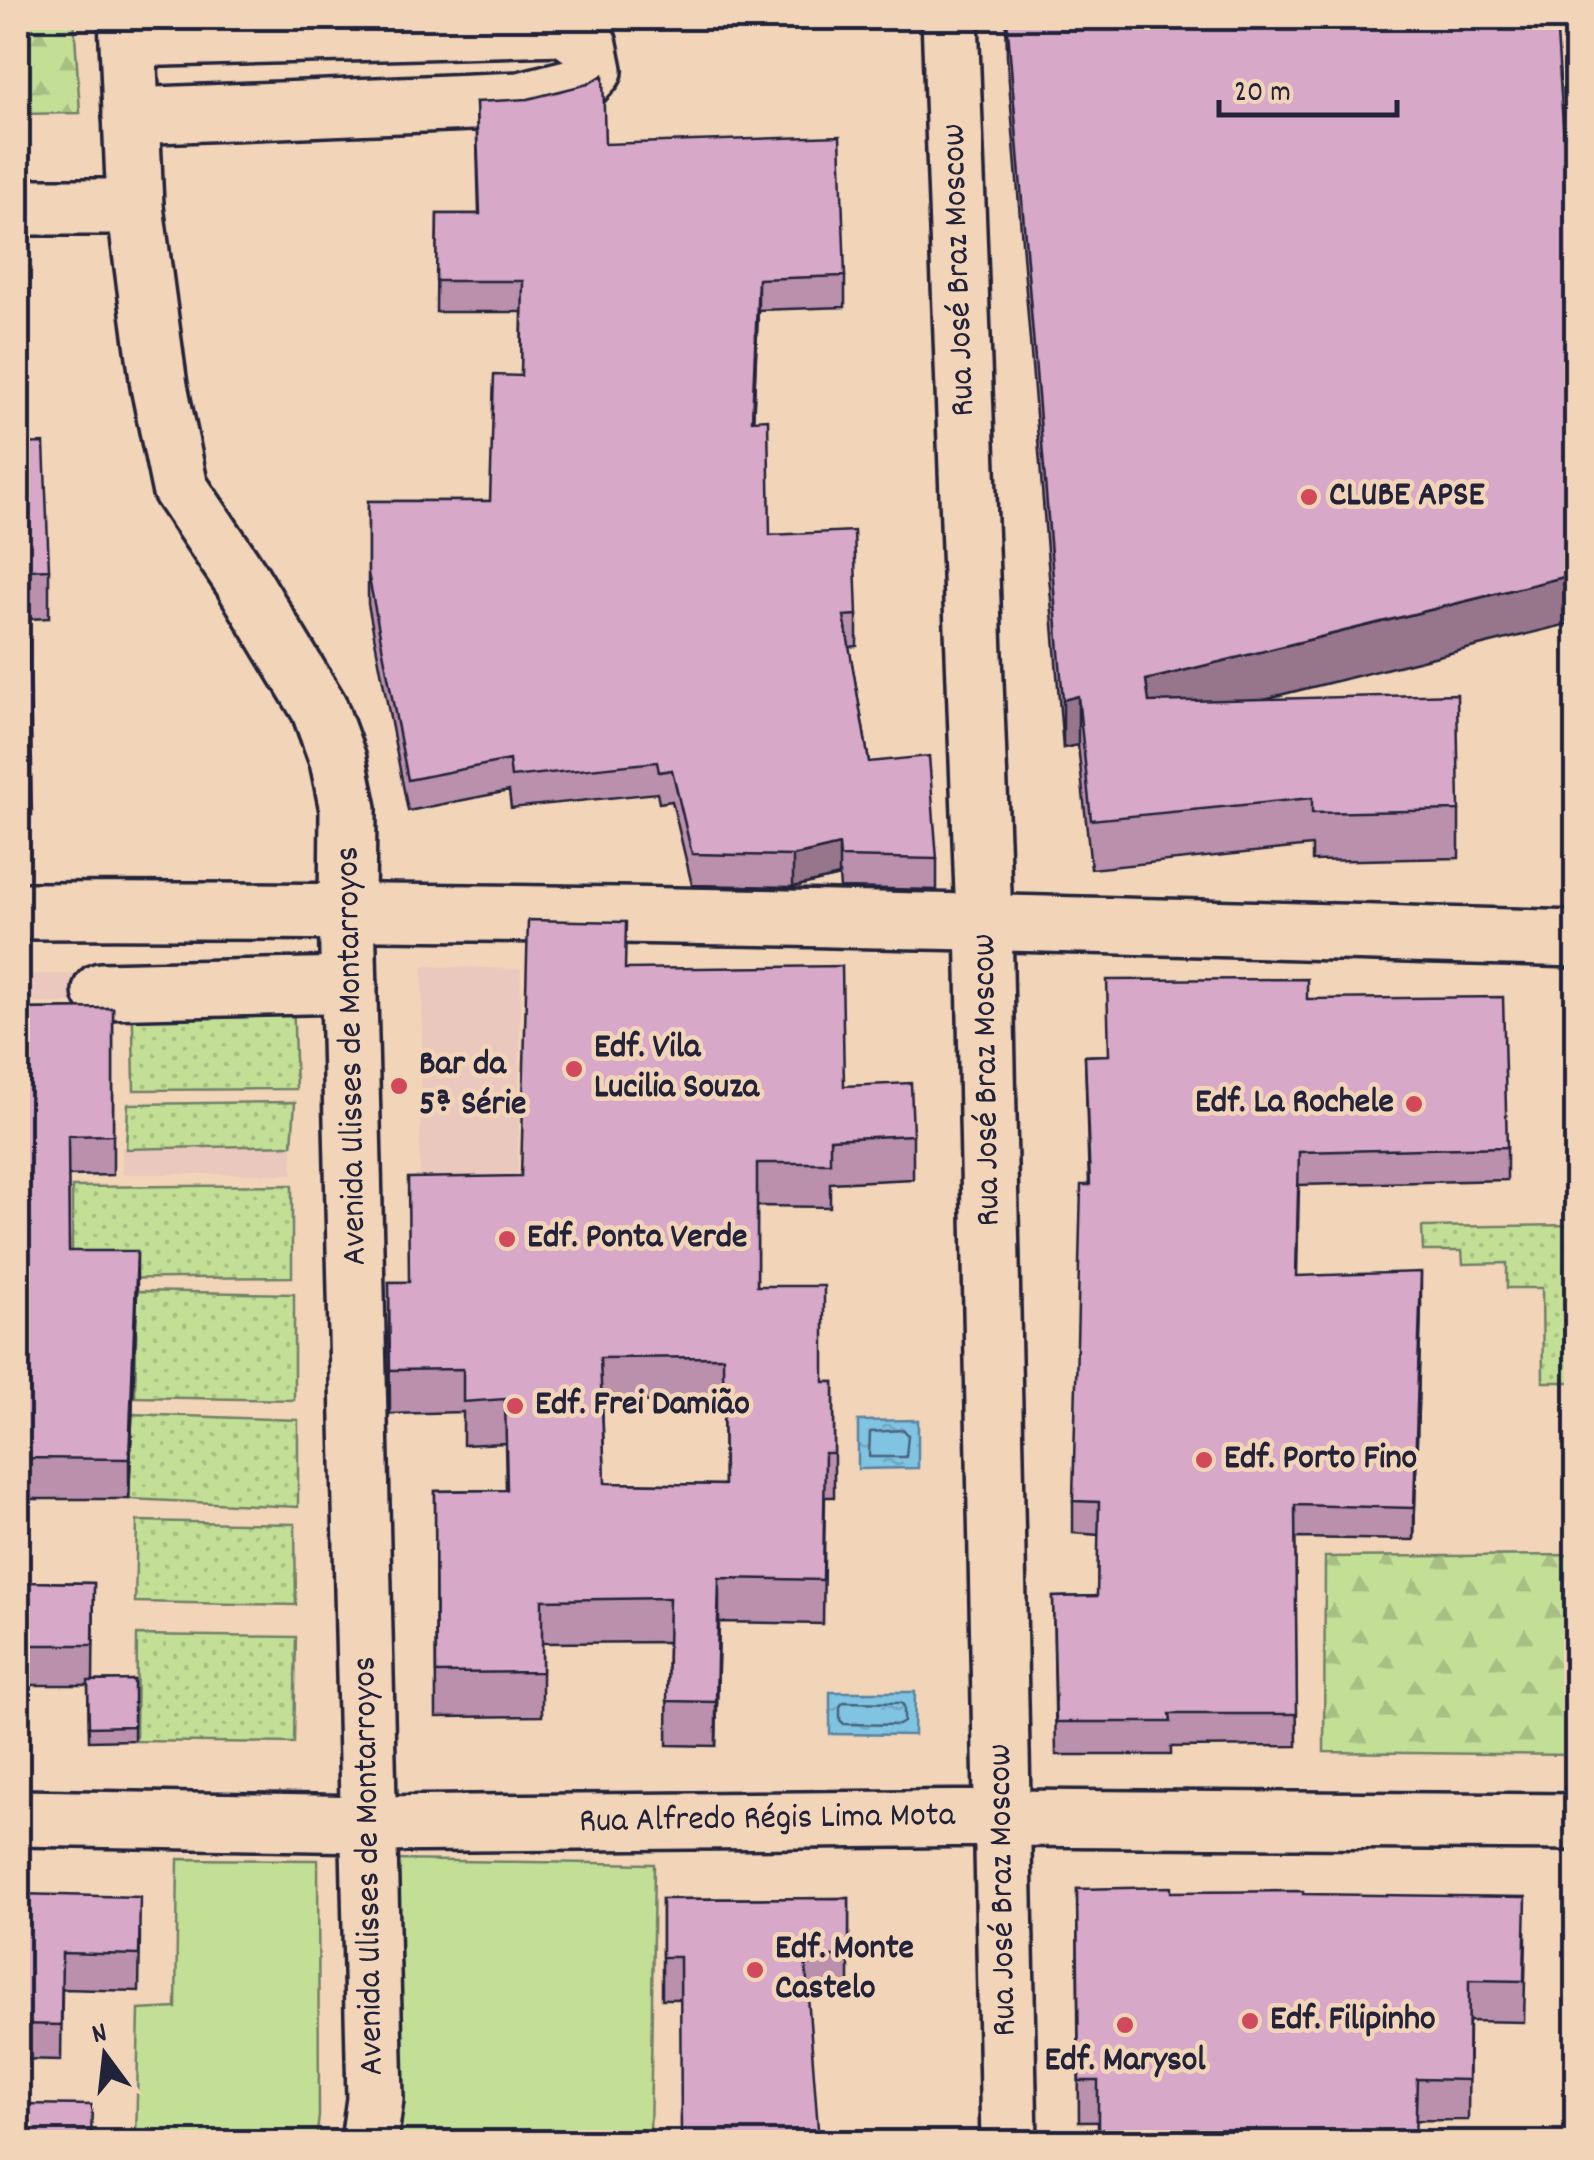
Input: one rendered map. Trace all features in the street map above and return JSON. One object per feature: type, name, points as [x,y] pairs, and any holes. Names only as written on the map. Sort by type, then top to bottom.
[{"type":"street","name":"Rua José Braz Moscow","points":[[950,18],[984,920],[1009,2142]]},
{"type":"street","points":[[128,28],[564,27],[589,45],[594,70],[580,85],[521,100],[131,116]]},
{"type":"street","name":"Avenida Ulisses de Montarroyos","points":[[128,28],[135,207],[159,386],[180,488],[320,708],[338,760],[348,809],[347,910],[371,1824],[375,2099],[369,2142]]},
{"type":"street","points":[[18,207],[135,207]]},
{"type":"street","points":[[18,911],[347,910],[984,920],[1576,939]]},
{"type":"street","points":[[101,991],[349,985]]},
{"type":"street","name":"Rua Alfredo Régis Lima Mota","points":[[18,1818],[371,1824],[1003,1818],[1576,1822]]},
{"type":"shaded area","points":[[423,966],[521,969],[517,1207],[419,1206]]},
{"type":"shaded area","points":[[18,974],[101,974],[100,1003],[18,1003]]},
{"type":"shaded area","points":[[292,1145],[293,1174],[122,1174],[122,1147]]},
{"type":"green space","points":[[18,18],[74,18],[80,113],[18,114]]},
{"type":"green space","points":[[292,966],[296,1089],[134,1090],[132,968]]},
{"type":"green space","points":[[295,1102],[292,1145],[126,1149],[128,1104]]},
{"type":"green space","points":[[292,1185],[292,1277],[72,1279],[72,1187]]},
{"type":"green space","points":[[1576,1225],[1576,1382],[1543,1382],[1542,1288],[1507,1288],[1507,1263],[1463,1264],[1462,1251],[1423,1251],[1422,1227]]},
{"type":"green space","points":[[137,1291],[294,1294],[294,1400],[135,1397]]},
{"type":"green space","points":[[131,1414],[298,1420],[298,1507],[129,1499]]},
{"type":"green space","points":[[137,1521],[295,1524],[296,1605],[135,1602]]},
{"type":"green space","points":[[1576,1555],[1576,1755],[1324,1752],[1325,1557]]},
{"type":"green space","points":[[137,1635],[296,1637],[294,1743],[136,1741]]},
{"type":"green space","points":[[178,1859],[318,1860],[316,2142],[136,2142],[139,2010],[176,2008]]},
{"type":"green space","points":[[391,1860],[654,1864],[650,2142],[386,2142]]},
{"type":"water","points":[[918,1420],[918,1468],[858,1469],[858,1421]]},
{"type":"water","points":[[830,1692],[915,1692],[914,1735],[830,1734]]},
{"type":"building","name":"CLUBE APSE","points":[[1007,18],[1556,18],[1576,323],[1576,574],[1146,680],[1149,702],[1457,694],[1459,810],[1312,813],[1312,798],[1091,820],[1078,696],[1063,700]]},
{"type":"building","points":[[603,75],[605,144],[840,136],[845,276],[758,279],[752,420],[768,419],[770,535],[854,531],[857,615],[844,616],[869,762],[929,756],[937,859],[840,857],[839,845],[793,856],[692,854],[672,770],[659,772],[657,762],[511,777],[509,760],[408,780],[368,573],[368,501],[490,501],[494,375],[521,376],[523,281],[436,281],[437,214],[480,214],[476,102],[528,99],[588,84]]},
{"type":"building","points":[[18,361],[19,444],[44,443],[49,569],[27,570],[32,766],[18,766]]},
{"type":"building","points":[[528,920],[626,922],[625,969],[842,966],[844,1086],[911,1083],[913,1135],[830,1139],[830,1163],[757,1163],[757,1286],[824,1286],[824,1382],[834,1382],[834,1453],[825,1453],[823,1580],[719,1578],[716,1702],[667,1701],[669,1598],[542,1600],[542,1672],[436,1673],[435,1491],[507,1490],[505,1399],[463,1402],[463,1369],[390,1370],[389,1282],[409,1282],[408,1178],[521,1176]],"holes":[[[723,1357],[724,1485],[605,1483],[600,1358]]]},
{"type":"building","points":[[1307,979],[1307,999],[1503,997],[1507,1147],[1299,1152],[1296,1276],[1421,1272],[1414,1508],[1295,1505],[1297,1714],[1170,1714],[1171,1722],[1056,1722],[1053,1597],[1097,1596],[1099,1502],[1073,1501],[1081,1185],[1090,1185],[1085,1056],[1109,1055],[1107,980]]},
{"type":"building","points":[[113,1008],[113,1135],[68,1136],[69,1251],[137,1251],[129,1459],[20,1458],[21,1582],[94,1583],[93,1645],[18,1645],[18,1009]]},
{"type":"building","points":[[134,1680],[134,1726],[89,1727],[88,1681]]},
{"type":"building","points":[[1171,1887],[1171,1892],[1526,1897],[1524,1981],[1469,1980],[1468,2080],[1417,2079],[1415,2142],[1098,2142],[1098,2081],[1079,2081],[1077,1889]]},
{"type":"building","points":[[18,1894],[140,1897],[139,1955],[62,1953],[61,2025],[18,2024]]},
{"type":"building","points":[[849,1898],[849,1956],[805,1956],[819,2142],[681,2142],[680,1957],[662,1957],[662,1899]]},
{"type":"building","points":[[18,2104],[92,2105],[91,2142],[18,2142]]},
{"type":"place","name":"CLUBE APSE","points":[[1309,497]]},
{"type":"place","name":"Edf. Vila Lucilia Souza","points":[[574,1069]]},
{"type":"place","name":"Bar da 5ª Série","points":[[399,1086]]},
{"type":"place","name":"Edf. La Rochele","points":[[1414,1104]]},
{"type":"place","name":"Edf. Ponta Verde","points":[[507,1239]]},
{"type":"place","name":"Edf. Frei Damião","points":[[515,1406]]},
{"type":"place","name":"Edf. Porto Fino","points":[[1204,1460]]},
{"type":"place","name":"Edf. Monte Castelo","points":[[755,1970]]},
{"type":"place","name":"Edf. Filipinho","points":[[1250,2021]]},
{"type":"place","name":"Edf. Marysol","points":[[1125,2025]]}]
